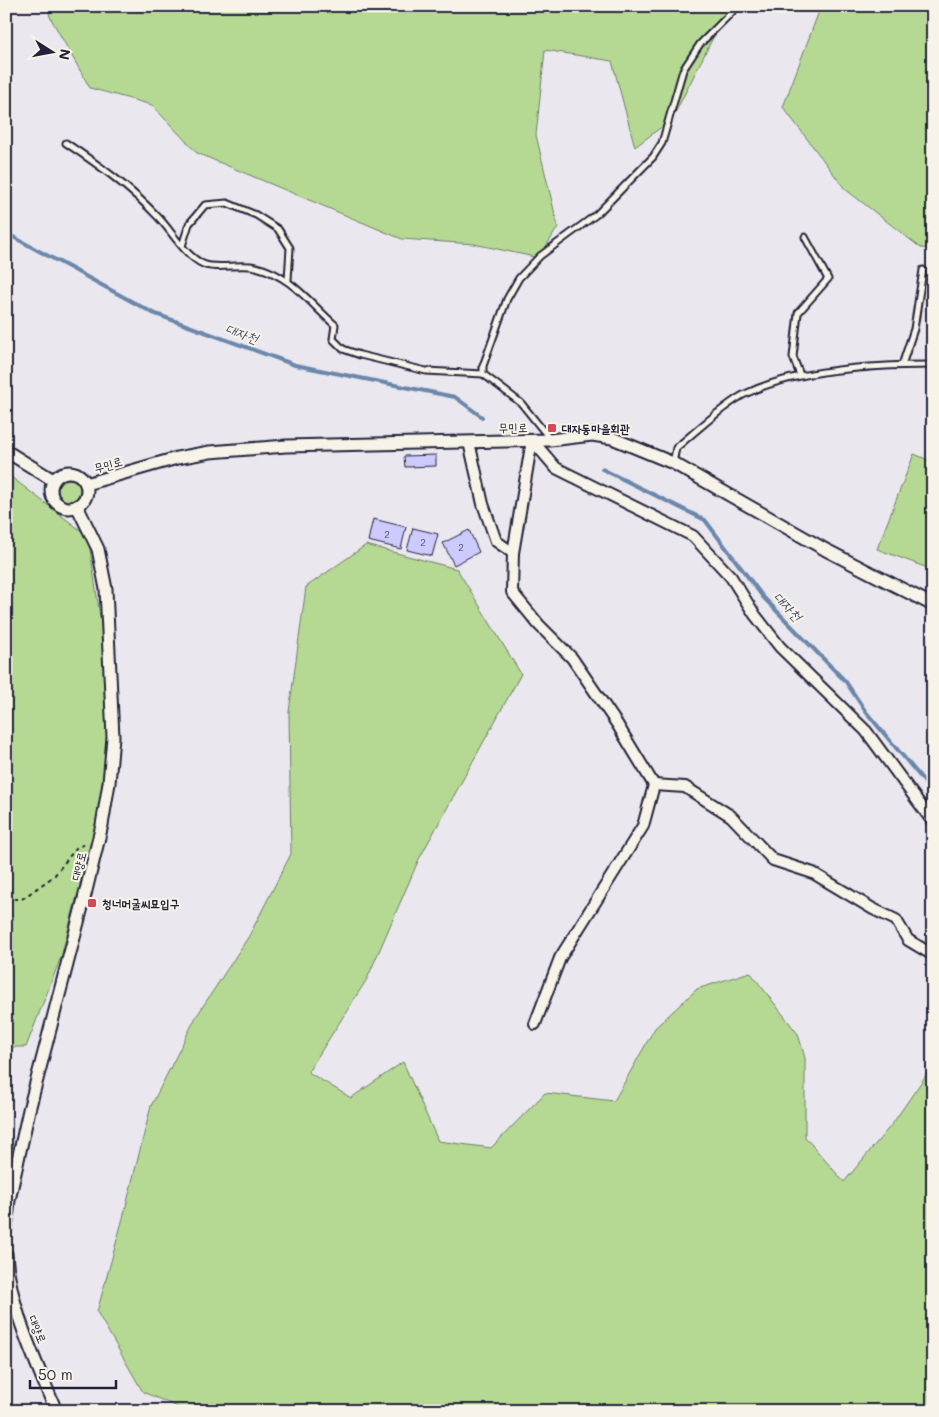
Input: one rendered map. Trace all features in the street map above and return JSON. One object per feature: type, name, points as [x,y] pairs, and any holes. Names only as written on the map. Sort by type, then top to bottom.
[{"type":"street","name":"무민로","points":[[86,484],[177,458],[210,452],[286,446],[550,440],[592,435],[612,438],[673,463],[826,550],[933,605]]},
{"type":"street","points":[[532,440],[513,553],[512,592],[539,625],[572,658],[617,724],[654,785],[643,826],[560,958],[535,1024]]},
{"type":"street","points":[[532,440],[556,468],[693,536],[731,577],[755,615],[780,647],[866,731],[933,822]]},
{"type":"street","points":[[469,442],[483,504],[496,541],[513,553]]},
{"type":"street","points":[[6,451],[53,480]]},
{"type":"street","points":[[69,471],[81,476],[86,484],[85,498],[77,506],[66,508],[56,503],[50,493],[53,480],[63,472],[69,471]]},
{"type":"street","name":"대양로","points":[[6,1230],[9,1200],[29,1110],[99,838],[109,783],[113,737],[107,608],[98,549],[77,506]]},
{"type":"street","points":[[654,785],[685,787],[731,816],[773,860],[813,873],[873,909],[896,920],[908,940],[933,955]]},
{"type":"street","name":"대양로","points":[[6,1254],[8,1278],[15,1308],[56,1411]]},
{"type":"lane","points":[[483,374],[483,366],[507,299],[519,278],[540,256],[597,214],[653,157],[662,143],[683,70],[700,44],[738,6]]},
{"type":"lane","points":[[66,144],[103,168],[136,196],[159,217],[182,246],[203,265],[255,267],[288,280],[335,325],[333,339],[343,349],[426,371],[483,374],[522,403],[550,440]]},
{"type":"lane","points":[[182,246],[189,224],[205,205],[228,203],[256,215],[278,229],[290,248],[288,280]]},
{"type":"lane","points":[[800,376],[793,357],[798,313],[828,279],[805,237]]},
{"type":"lane","points":[[902,365],[914,329],[923,270]]},
{"type":"lane","points":[[673,463],[676,448],[744,394],[800,376],[902,365],[933,365]]},
{"type":"path","points":[[6,899],[22,899],[54,876],[76,848],[99,838]]},
{"type":"green space","points":[[48,6],[729,6],[672,119],[635,147],[612,61],[545,50],[536,135],[558,227],[539,258],[474,244],[402,239],[197,153],[152,105],[90,88],[50,17]]},
{"type":"green space","points":[[821,6],[933,6],[933,249],[921,248],[845,189],[783,107]]},
{"type":"green space","points":[[914,454],[933,462],[933,570],[877,549]]},
{"type":"green space","points":[[6,473],[88,536],[118,738],[61,957],[26,1047],[6,1047]]},
{"type":"green space","points":[[69,479],[79,486],[80,490],[73,500],[69,501],[59,494],[58,490],[65,480]]},
{"type":"green space","points":[[366,545],[457,569],[521,674],[419,859],[367,979],[308,1072],[351,1098],[403,1062],[438,1141],[491,1148],[545,1093],[614,1101],[655,1028],[697,989],[750,972],[798,1034],[805,1058],[805,1137],[844,1182],[893,1123],[933,1065],[933,1411],[187,1411],[143,1392],[97,1312],[151,1106],[196,1017],[249,936],[291,854],[289,712],[306,587]]},
{"type":"building","points":[[436,455],[436,466],[405,467],[404,456]]},
{"type":"building","points":[[373,519],[406,527],[401,549],[368,541]]},
{"type":"building","points":[[413,528],[438,534],[432,556],[407,550]]},
{"type":"building","points":[[469,530],[479,552],[454,565],[443,543]]},
{"type":"waterway","name":"대자천","points":[[6,233],[153,313],[295,365],[455,397],[482,417]]},
{"type":"waterway","name":"대자천","points":[[602,469],[705,520],[763,597],[846,682],[866,712],[933,792]]},
{"type":"place","name":"대자동마을회관","points":[[552,428]]},
{"type":"place","name":"청너머굴씨묘입구","points":[[92,903]]}]
